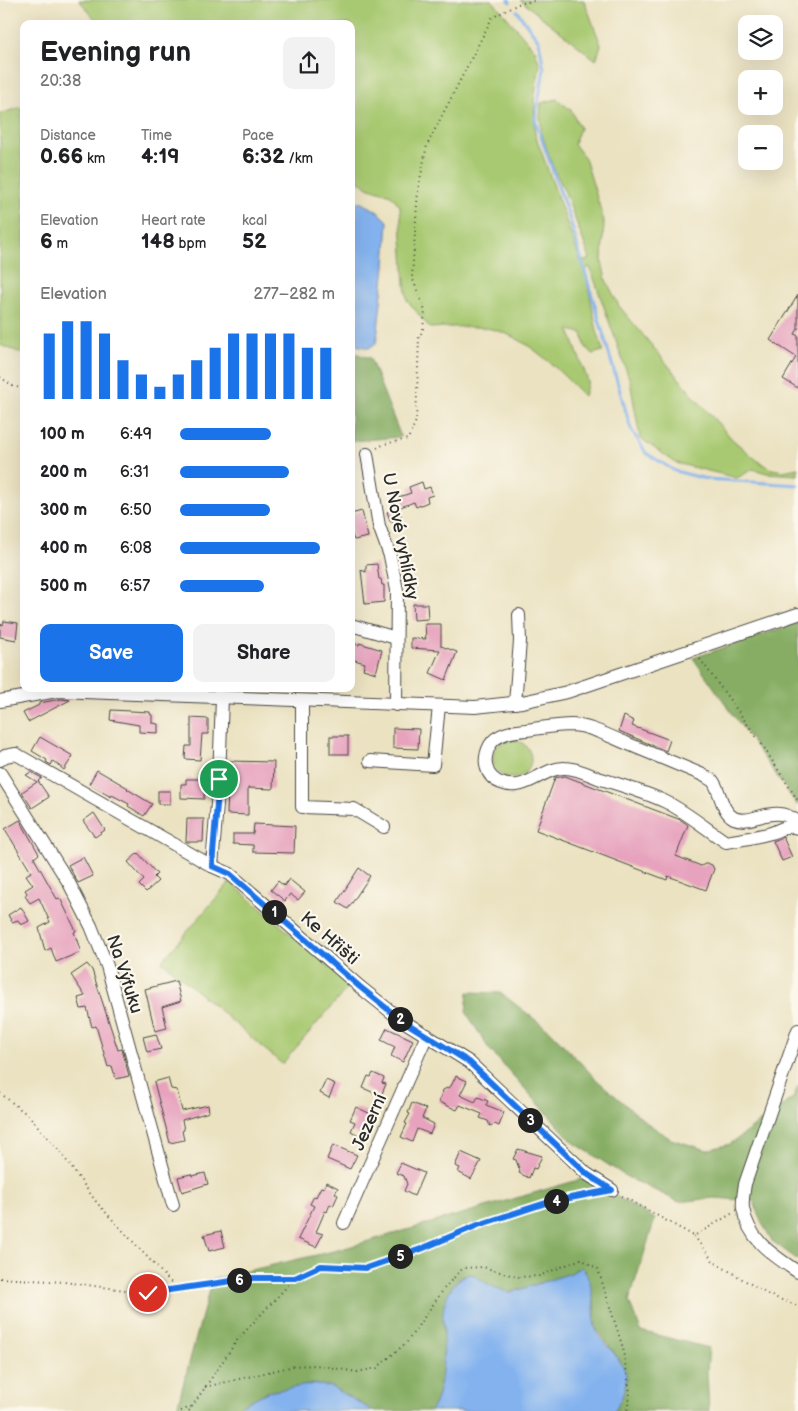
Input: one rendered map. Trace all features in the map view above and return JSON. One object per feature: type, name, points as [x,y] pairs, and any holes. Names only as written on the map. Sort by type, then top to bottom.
[{"type":"street","name":"U Nové vyhlídky","points":[[368,454],[379,526],[390,556],[397,590],[396,705]]},
{"type":"street","points":[[81,692],[396,705],[476,707],[515,703],[567,692],[798,614]]},
{"type":"street","points":[[515,703],[520,641],[519,615]]},
{"type":"street","points":[[355,626],[396,638]]},
{"type":"street","points":[[0,701],[52,692]]},
{"type":"street","points":[[212,866],[219,779],[222,698]]},
{"type":"street","points":[[302,701],[302,807],[354,809],[384,827]]},
{"type":"street","points":[[370,762],[433,765],[444,706]]},
{"type":"street","points":[[798,822],[790,816],[782,814],[736,819],[727,813],[712,780],[596,731],[573,725],[512,731],[497,737],[487,750],[486,767],[490,776],[499,782],[510,786],[537,779],[551,771],[565,768],[578,771],[666,802],[726,842],[774,832],[780,828],[798,828]]},
{"type":"street","name":"Ke Hřišti","points":[[0,760],[4,756],[16,754],[212,866],[230,874],[360,987],[400,1019],[469,1062],[587,1174],[612,1190]]},
{"type":"street","name":"Na Výfuku","points":[[0,773],[69,884],[91,926],[107,966],[173,1205]]},
{"type":"street","points":[[798,1030],[745,1184],[743,1206],[748,1226],[757,1241],[769,1252],[798,1272]]},
{"type":"street","name":"Jezerní","points":[[344,1223],[427,1035]]},
{"type":"path","points":[[368,454],[384,444],[408,439],[416,421],[419,338],[423,329],[425,311],[412,277],[418,190],[427,145],[492,18],[518,4],[538,0]]},
{"type":"path","points":[[0,377],[13,386],[20,388]]},
{"type":"path","points":[[694,648],[761,743],[798,801]]},
{"type":"path","points":[[0,1093],[29,1116],[61,1154],[97,1203],[177,1289]]},
{"type":"path","points":[[188,1411],[238,1339],[295,1278],[321,1266],[366,1268],[421,1249],[478,1225],[549,1202],[612,1190],[694,1236],[714,1262],[769,1295],[798,1306]]},
{"type":"path","points":[[694,1236],[743,1206]]},
{"type":"path","points":[[204,1387],[294,1366],[316,1366],[357,1372],[378,1368],[407,1342],[446,1286],[463,1268],[483,1267],[517,1277],[539,1276],[581,1259],[598,1269],[622,1345],[630,1392],[627,1411]]},
{"type":"path","points":[[0,1278],[64,1282],[148,1293],[253,1278],[295,1278]]},
{"type":"path","points":[[181,1411],[192,1406]]},
{"type":"green space","points":[[79,0],[492,0],[535,50],[540,65],[534,99],[535,134],[581,262],[590,259],[542,135],[541,103],[557,99],[571,110],[580,128],[574,144],[585,158],[604,221],[602,261],[606,280],[619,306],[697,400],[733,440],[758,461],[772,469],[783,471],[798,468],[798,475],[767,473],[753,469],[737,478],[676,463],[640,438],[630,381],[590,267],[585,270],[597,331],[603,351],[592,354],[585,346],[582,333],[569,330],[588,381],[584,396],[532,348],[508,335],[480,327],[430,328],[407,300],[400,206],[391,195],[370,188],[355,179],[355,20],[96,20]]},
{"type":"green space","points":[[520,0],[584,0],[601,45],[596,60]]},
{"type":"green space","points":[[20,107],[20,352],[0,345],[0,114]]},
{"type":"green space","points":[[355,353],[370,358],[401,437],[355,441]]},
{"type":"green space","points":[[798,623],[798,806],[693,658]]},
{"type":"green space","points":[[512,740],[525,746],[531,759],[525,772],[512,778],[499,772],[493,759],[499,746]]},
{"type":"green space","points":[[230,882],[350,985],[282,1064],[162,961]]},
{"type":"green space","points":[[468,992],[501,993],[551,1032],[598,1081],[647,1123],[671,1139],[707,1150],[730,1144],[794,1097],[798,1086],[798,1260],[772,1241],[759,1217],[754,1201],[714,1198],[679,1202],[627,1177],[573,1142],[489,1049],[466,1012]]},
{"type":"green space","points":[[585,1178],[655,1219],[629,1301],[641,1331],[709,1348],[707,1371],[709,1411],[614,1411],[618,1405],[627,1378],[619,1359],[595,1327],[595,1307],[585,1270],[576,1269],[571,1273],[509,1293],[491,1286],[472,1274],[455,1283],[445,1301],[442,1372],[438,1395],[430,1411],[373,1411],[332,1387],[314,1384],[267,1392],[231,1411],[176,1411],[212,1279],[338,1250]]},
{"type":"water","points":[[355,201],[371,208],[388,221],[377,339],[376,343],[369,348],[355,345]]},
{"type":"water","points":[[581,1267],[587,1275],[590,1285],[594,1302],[594,1324],[597,1332],[617,1357],[625,1371],[626,1382],[624,1391],[614,1411],[430,1411],[438,1395],[442,1372],[445,1301],[455,1283],[472,1274],[491,1286],[510,1293],[571,1273]]},
{"type":"water","points":[[314,1384],[332,1387],[373,1411],[231,1411],[267,1392]]},
{"type":"building","points":[[798,295],[798,329],[795,334],[798,336],[798,388],[783,379],[796,357],[770,340]]},
{"type":"building","points":[[422,482],[424,489],[430,487],[433,495],[427,497],[428,502],[416,507],[414,502],[398,508],[402,518],[391,522],[387,512],[397,508],[393,499],[411,493],[409,487]]},
{"type":"building","points":[[362,511],[368,537],[355,540],[355,513]]},
{"type":"building","points":[[377,564],[379,579],[381,579],[382,585],[384,585],[384,602],[365,604],[361,570],[366,572],[366,565]]},
{"type":"building","points":[[413,604],[427,604],[428,619],[414,620]]},
{"type":"building","points":[[4,621],[18,623],[16,640],[0,637],[0,624],[3,625]]},
{"type":"building","points":[[425,624],[441,624],[441,646],[457,652],[446,680],[430,673],[440,650],[411,648],[411,638],[426,639]]},
{"type":"building","points":[[359,643],[382,650],[376,673],[363,669],[365,663],[355,660],[355,644],[359,645]]},
{"type":"building","points":[[61,699],[70,700],[28,722],[23,713],[39,705],[39,703]]},
{"type":"building","points":[[111,710],[150,712],[152,723],[158,724],[158,733],[139,732],[139,725],[110,720]]},
{"type":"building","points":[[624,716],[634,721],[632,726],[670,740],[666,751],[619,731]]},
{"type":"building","points":[[191,718],[208,719],[208,734],[202,734],[200,760],[185,759],[186,746],[191,746]]},
{"type":"building","points":[[393,728],[419,729],[418,749],[393,748]]},
{"type":"building","points":[[330,736],[348,736],[348,754],[330,754]]},
{"type":"building","points":[[40,737],[73,756],[64,770],[53,761],[51,765],[46,762],[47,760],[32,751]]},
{"type":"building","points":[[229,761],[274,762],[273,789],[248,788],[248,815],[227,814]]},
{"type":"building","points":[[97,770],[152,804],[144,816],[128,806],[129,804],[112,795],[111,797],[89,784]]},
{"type":"building","points":[[31,772],[42,778],[38,781],[49,797],[32,808],[22,792],[37,782],[26,775]]},
{"type":"building","points":[[565,776],[681,820],[688,825],[676,856],[701,866],[707,863],[712,865],[714,869],[706,890],[668,876],[667,880],[536,830],[555,778]]},
{"type":"building","points":[[186,779],[205,779],[204,799],[181,798],[181,784],[186,784]]},
{"type":"building","points":[[158,791],[170,791],[170,804],[158,804]]},
{"type":"building","points":[[94,813],[105,830],[95,837],[83,821]]},
{"type":"building","points":[[187,819],[204,819],[203,842],[186,842]]},
{"type":"building","points":[[20,820],[39,854],[34,858],[57,899],[61,900],[76,931],[74,932],[81,952],[56,962],[51,948],[45,951],[39,928],[50,922],[39,898],[30,903],[25,896],[27,893],[25,890],[33,885],[26,875],[31,872],[5,829]]},
{"type":"building","points":[[254,824],[295,826],[294,853],[253,852],[253,845],[233,844],[233,834],[253,834]]},
{"type":"building","points":[[783,837],[792,857],[782,861],[773,841]]},
{"type":"building","points":[[138,853],[157,874],[154,877],[158,881],[146,892],[139,885],[144,880],[128,862]]},
{"type":"building","points":[[83,857],[93,876],[78,883],[68,865]]},
{"type":"building","points":[[359,868],[370,876],[348,909],[337,902]]},
{"type":"building","points":[[289,879],[305,892],[298,900],[290,894],[285,901],[271,890],[278,881],[284,886]]},
{"type":"building","points":[[21,907],[29,921],[21,925],[18,920],[12,922],[8,915]]},
{"type":"building","points":[[87,964],[92,970],[118,1050],[122,1049],[129,1076],[116,1079],[112,1066],[108,1067],[96,1026],[92,1027],[87,1008],[81,1009],[78,998],[85,996],[71,975]]},
{"type":"building","points":[[176,981],[181,1001],[162,1007],[167,1028],[155,1031],[145,989]]},
{"type":"building","points":[[387,1028],[413,1040],[403,1062],[391,1056],[395,1047],[381,1040]]},
{"type":"building","points":[[156,1034],[161,1049],[147,1052],[143,1037]]},
{"type":"building","points":[[373,1073],[384,1078],[382,1083],[386,1084],[381,1096],[363,1088],[368,1076],[371,1077]]},
{"type":"building","points":[[456,1076],[467,1081],[460,1095],[475,1102],[478,1097],[488,1101],[486,1105],[504,1112],[499,1126],[495,1124],[490,1126],[488,1121],[480,1118],[482,1114],[460,1105],[457,1110],[439,1102],[443,1090],[451,1086]]},
{"type":"building","points":[[168,1078],[171,1089],[177,1090],[182,1111],[208,1105],[209,1112],[182,1120],[184,1140],[170,1143],[154,1082]]},
{"type":"building","points":[[326,1080],[335,1084],[329,1098],[320,1093]]},
{"type":"building","points":[[412,1103],[426,1109],[422,1118],[434,1124],[430,1134],[417,1129],[412,1142],[401,1137],[407,1124],[405,1123],[410,1114],[408,1113]]},
{"type":"building","points":[[356,1107],[375,1116],[364,1138],[351,1131],[355,1122],[350,1120]]},
{"type":"building","points":[[333,1145],[357,1155],[350,1169],[327,1159]]},
{"type":"building","points":[[518,1149],[542,1156],[536,1169],[533,1168],[529,1178],[519,1173],[516,1160],[513,1159]]},
{"type":"building","points":[[461,1152],[481,1161],[471,1179],[458,1172],[460,1168],[455,1166]]},
{"type":"building","points":[[401,1163],[424,1173],[414,1196],[404,1191],[407,1184],[404,1176],[396,1173]]},
{"type":"building","points":[[205,1173],[208,1184],[182,1192],[178,1177]]},
{"type":"building","points":[[326,1182],[338,1188],[335,1193],[338,1195],[333,1206],[330,1204],[327,1212],[325,1211],[316,1232],[323,1234],[316,1247],[298,1239],[314,1206],[310,1204],[321,1187],[324,1188]]},
{"type":"building","points":[[221,1231],[225,1247],[209,1251],[204,1235]]},
{"type":"waterway","points":[[517,11],[539,41],[544,69],[535,120],[570,220],[631,429],[646,453],[675,471],[706,479],[798,485]]},
{"type":"route","points":[[148,1293],[253,1278],[295,1278],[321,1266],[366,1268],[421,1249],[478,1225],[549,1202],[612,1190],[587,1174],[469,1062],[400,1019],[360,987],[230,874],[212,866],[219,779]]}]
